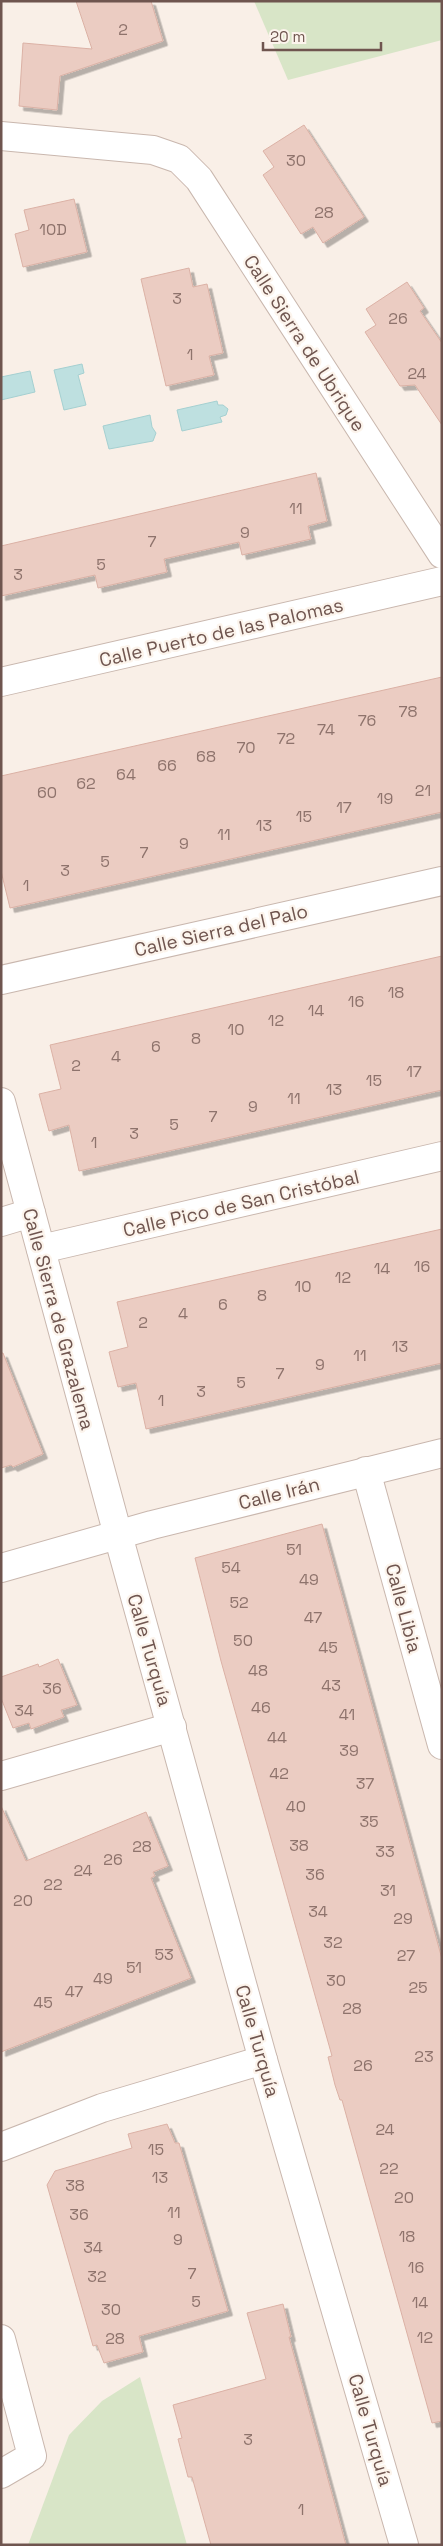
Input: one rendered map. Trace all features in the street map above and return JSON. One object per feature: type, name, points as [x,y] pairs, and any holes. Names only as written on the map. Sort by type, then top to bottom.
[{"type":"street","name":"Calle Sierra de Ubrique","points":[[1,136],[153,150],[179,159],[199,178],[442,554]]},
{"type":"street","name":"Calle Puerto de las Palomas","points":[[1,682],[442,581]]},
{"type":"street","name":"Calle Sierra del Palo","points":[[1,980],[442,881]]},
{"type":"street","name":"Calle Sierra de Grazalema","points":[[1,1102],[118,1535]]},
{"type":"street","name":"Calle Pico de San Cristóbal","points":[[40,1249],[442,1156]]},
{"type":"street","points":[[1,1222],[31,1213]]},
{"type":"street","name":"Calle Irán","points":[[1,1568],[118,1535],[442,1453]]},
{"type":"street","name":"Calle Libia","points":[[366,1471],[438,1718],[442,1746]]},
{"type":"street","name":"Calle Turquía","points":[[118,1535],[263,2060],[404,2545]]},
{"type":"street","points":[[1,1776],[172,1727]]},
{"type":"street","points":[[1,2147],[102,2108],[263,2060]]},
{"type":"street","points":[[1,2339],[32,2456],[1,2474]]},
{"type":"green space","points":[[254,1],[442,1],[442,40],[288,80]]},
{"type":"green space","points":[[140,2377],[187,2545],[28,2545],[69,2435],[102,2401]]},
{"type":"water","points":[[82,364],[84,373],[78,375],[86,405],[64,410],[54,370]]},
{"type":"water","points":[[30,371],[35,392],[1,400],[1,377]]},
{"type":"water","points":[[217,401],[218,405],[223,405],[228,409],[226,415],[220,417],[222,422],[182,431],[177,410]]},
{"type":"water","points":[[150,415],[152,427],[156,433],[153,441],[109,449],[103,426]]},
{"type":"building","points":[[76,1],[151,1],[163,41],[60,76],[57,110],[19,106],[23,43],[92,49]]},
{"type":"building","points":[[304,125],[364,217],[323,243],[313,227],[301,234],[263,175],[274,167],[263,151]]},
{"type":"building","points":[[74,199],[87,252],[23,267],[15,234],[29,230],[24,210]]},
{"type":"building","points":[[189,268],[193,287],[207,284],[223,353],[209,356],[214,375],[166,386],[141,279]]},
{"type":"building","points":[[407,282],[424,308],[420,311],[442,343],[442,425],[415,385],[400,386],[365,332],[376,325],[366,309]]},
{"type":"building","points":[[316,473],[327,521],[308,526],[311,539],[242,555],[239,542],[164,559],[167,572],[98,588],[95,575],[1,596],[1,546]]},
{"type":"building","points":[[442,677],[442,812],[10,908],[1,871],[1,776]]},
{"type":"building","points":[[442,956],[442,1090],[79,1171],[69,1125],[49,1131],[39,1094],[61,1089],[50,1045]]},
{"type":"building","points":[[442,1229],[442,1363],[146,1429],[136,1383],[118,1387],[109,1352],[128,1347],[117,1302]]},
{"type":"building","points":[[1,1353],[3,1353],[43,1454],[13,1467],[11,1465],[1,1468]]},
{"type":"building","points":[[322,1524],[442,1959],[442,2421],[432,2423],[342,2100],[340,2100],[335,2085],[328,2057],[332,2056],[221,1661],[195,1558]]},
{"type":"building","points":[[58,1659],[77,1705],[61,1710],[64,1717],[31,1729],[29,1723],[13,1728],[1,1698],[1,1677],[38,1664],[39,1667]]},
{"type":"building","points":[[1,1806],[26,1861],[146,1812],[168,1866],[153,1872],[155,1876],[151,1878],[191,1978],[1,2052]]},
{"type":"building","points":[[167,2124],[175,2143],[179,2143],[228,2311],[139,2336],[143,2352],[104,2363],[97,2345],[93,2346],[47,2185],[55,2171],[132,2148],[128,2134]]},
{"type":"building","points":[[283,2304],[291,2337],[289,2337],[346,2545],[211,2545],[192,2477],[188,2477],[178,2439],[182,2438],[173,2405],[266,2379],[247,2313]]}]
